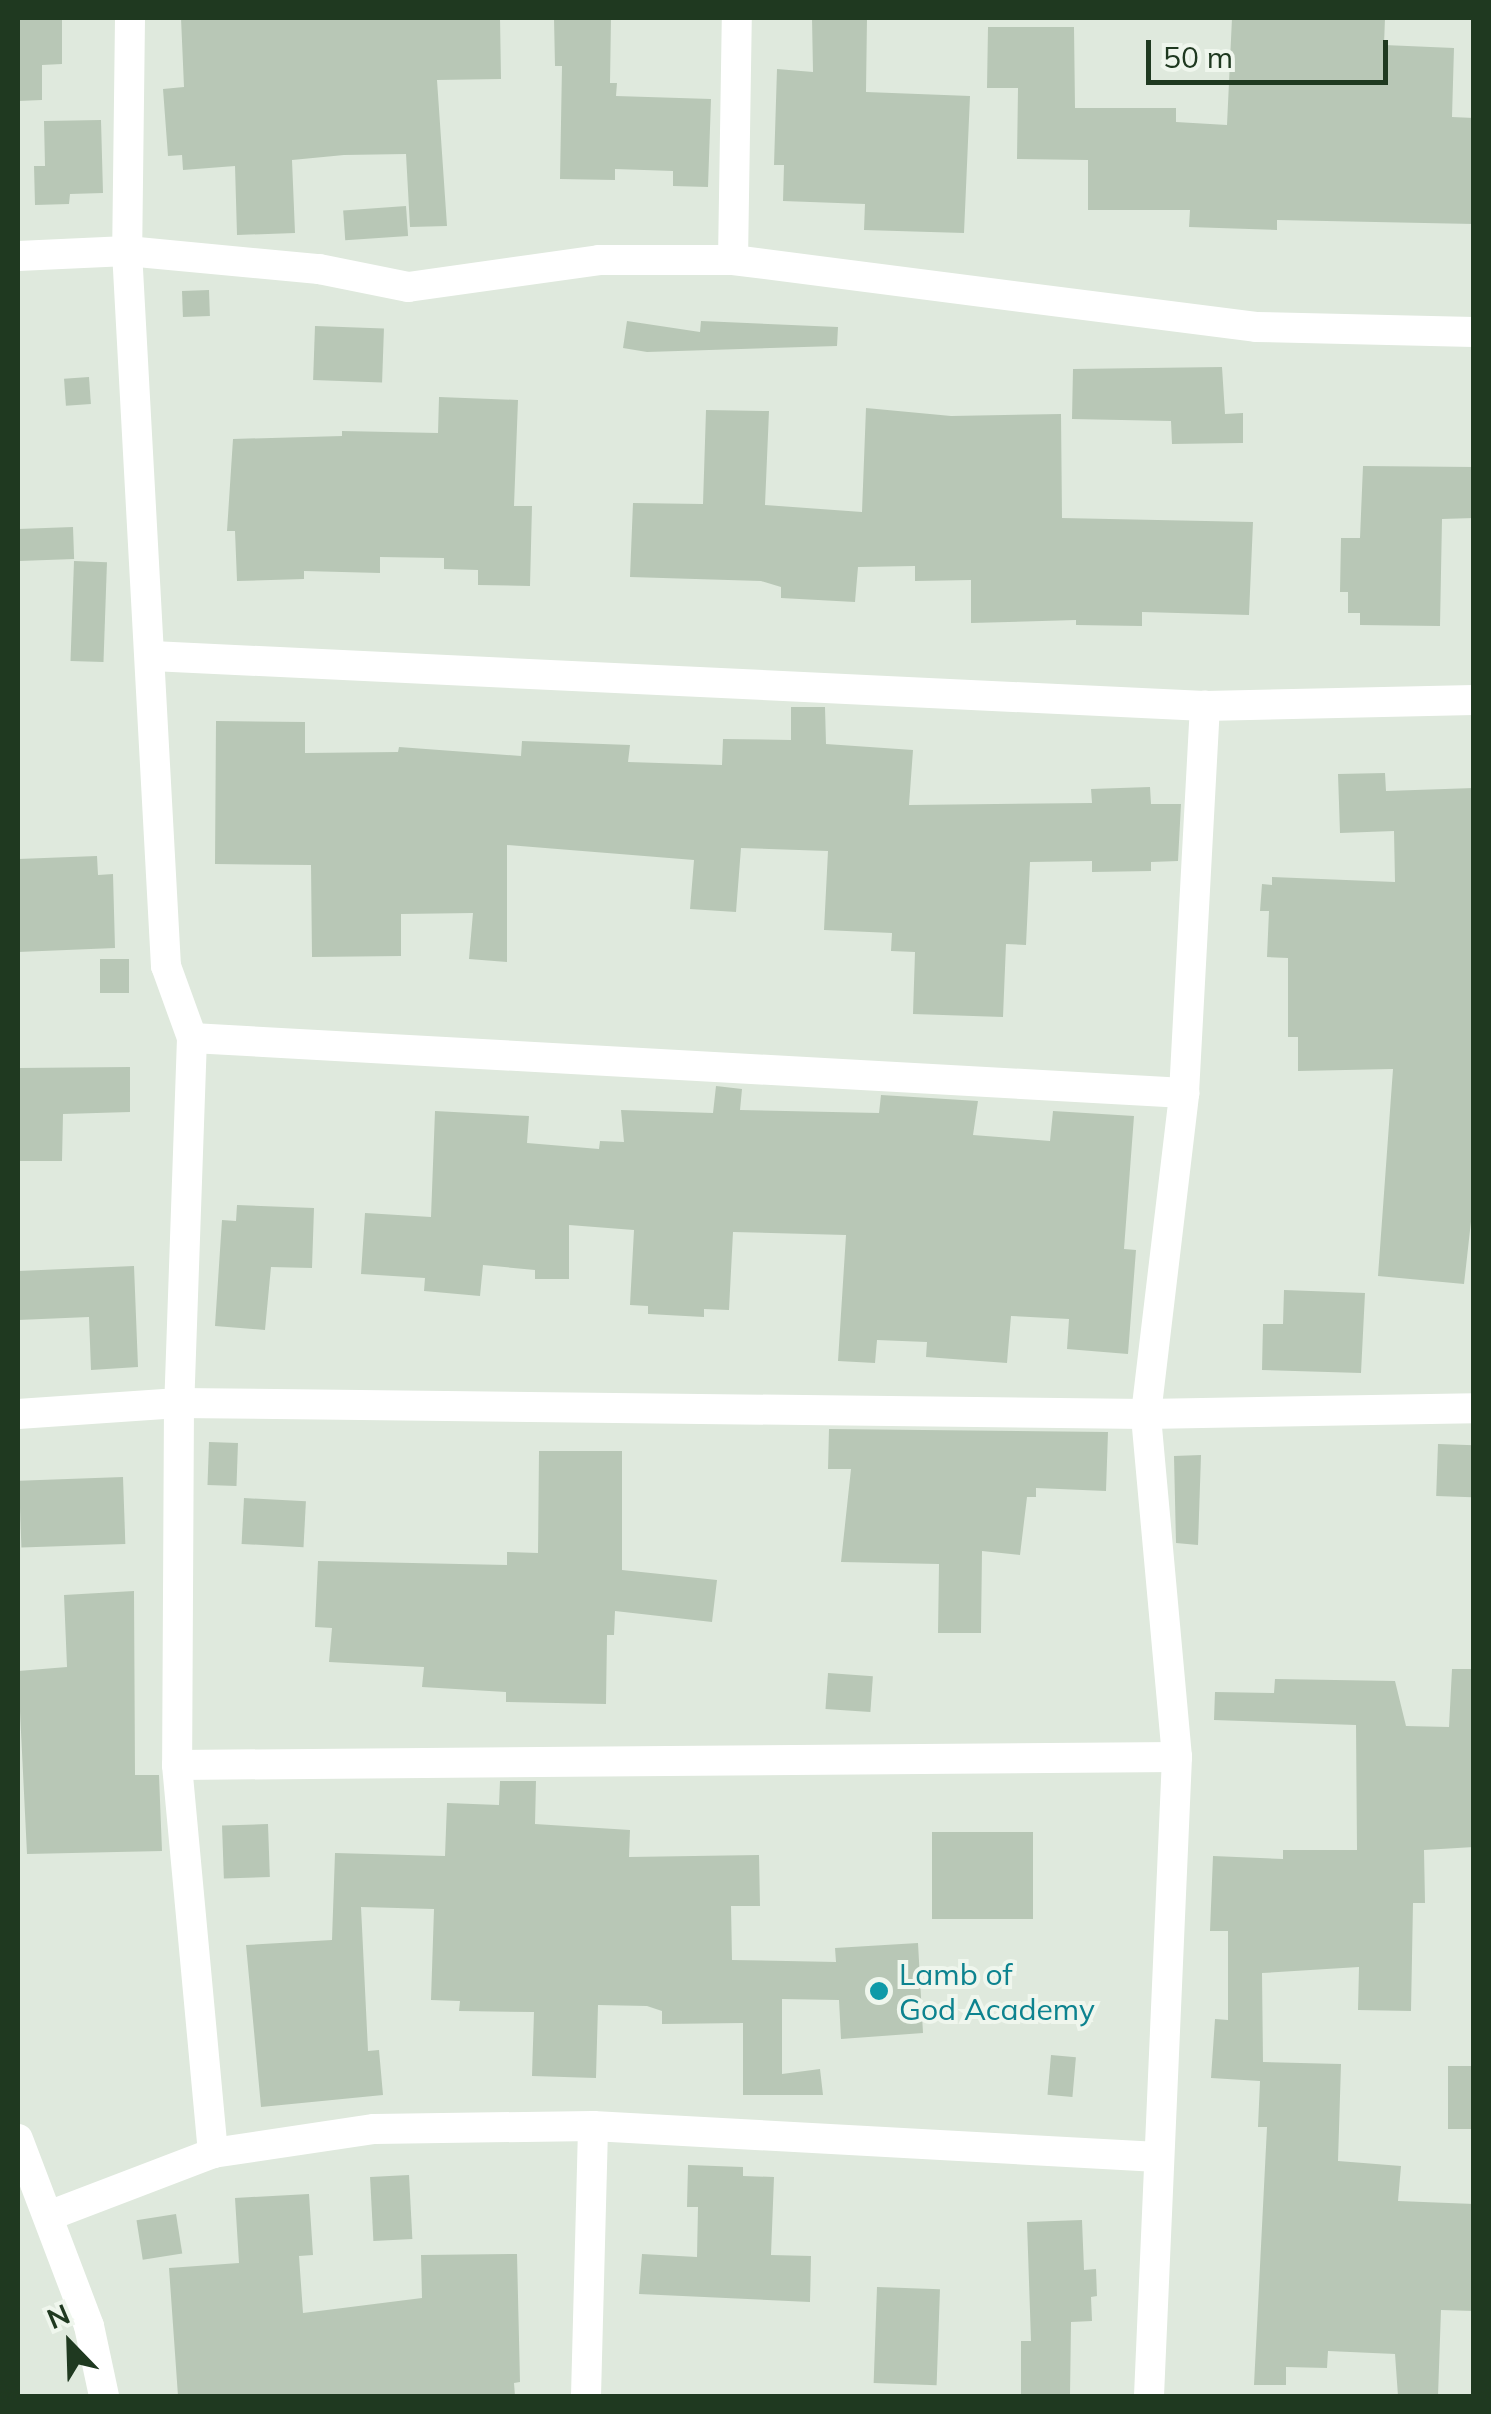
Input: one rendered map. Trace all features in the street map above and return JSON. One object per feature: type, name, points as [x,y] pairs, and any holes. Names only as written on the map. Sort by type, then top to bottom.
[{"type":"street","points":[[130,18],[127,251],[166,966],[192,1038],[180,1403],[178,1765],[213,2153]]},
{"type":"street","points":[[734,260],[737,18]]},
{"type":"street","points":[[18,256],[127,251],[318,269],[408,287],[599,260],[734,260],[1256,326],[1474,332]]},
{"type":"street","points":[[152,656],[1206,706],[1474,700]]},
{"type":"street","points":[[1149,2396],[1177,1757],[1146,1414],[1184,1093],[1206,706]]},
{"type":"street","points":[[192,1038],[1184,1093]]},
{"type":"street","points":[[18,1414],[180,1403],[1146,1414],[1474,1408]]},
{"type":"street","points":[[178,1765],[1177,1757]]},
{"type":"street","points":[[51,2214],[213,2153],[374,2129],[593,2126],[1158,2158]]},
{"type":"street","points":[[586,2396],[593,2126]]},
{"type":"street","points":[[18,2138],[51,2214],[89,2326],[104,2396]]},
{"type":"building","points":[[18,18],[62,20],[62,64],[42,65],[42,100],[18,101]]},
{"type":"building","points":[[181,18],[500,18],[501,79],[437,80],[447,226],[410,227],[406,154],[344,155],[292,160],[295,233],[237,235],[235,166],[183,170],[182,155],[168,156],[163,89],[184,87]]},
{"type":"building","points":[[554,18],[611,18],[610,83],[617,83],[616,96],[711,99],[708,187],[673,186],[673,171],[615,169],[615,180],[560,179],[562,66],[555,66]]},
{"type":"building","points":[[812,18],[867,18],[866,92],[970,96],[964,233],[864,230],[865,204],[783,201],[784,165],[774,165],[777,69],[813,72]]},
{"type":"building","points":[[1232,18],[1385,18],[1384,45],[1454,48],[1452,117],[1474,118],[1474,224],[1277,220],[1277,230],[1189,227],[1190,210],[1088,210],[1088,160],[1017,159],[1018,88],[987,88],[988,27],[1074,27],[1075,108],[1176,108],[1176,122],[1227,125]]},
{"type":"building","points":[[101,120],[103,193],[70,194],[69,204],[35,205],[34,166],[45,166],[44,121]]},
{"type":"building","points":[[406,206],[408,236],[345,240],[343,210]]},
{"type":"building","points":[[209,290],[210,316],[183,317],[182,291]]},
{"type":"building","points":[[627,321],[700,332],[701,321],[838,327],[837,346],[647,352],[623,348]]},
{"type":"building","points":[[315,326],[384,328],[382,382],[313,380]]},
{"type":"building","points":[[1222,367],[1225,414],[1243,413],[1243,443],[1172,444],[1171,421],[1072,419],[1073,369]]},
{"type":"building","points":[[89,377],[91,404],[66,406],[64,379]]},
{"type":"building","points":[[439,397],[518,400],[514,506],[532,506],[530,586],[478,585],[478,570],[444,569],[444,558],[380,557],[380,573],[304,571],[304,579],[237,581],[235,531],[227,531],[233,439],[342,436],[342,431],[438,433]]},
{"type":"building","points":[[866,408],[951,416],[1061,414],[1062,518],[1253,522],[1249,615],[1142,612],[1142,626],[1076,625],[1076,620],[971,623],[971,580],[915,581],[915,566],[858,567],[855,602],[781,598],[781,587],[761,581],[630,577],[633,503],[703,504],[706,410],[769,411],[765,505],[862,512]]},
{"type":"building","points":[[1363,466],[1474,467],[1474,518],[1442,519],[1440,626],[1360,625],[1360,613],[1348,613],[1348,592],[1340,592],[1341,538],[1360,538]]},
{"type":"building","points":[[73,527],[74,559],[19,561],[18,529]]},
{"type":"building","points":[[74,561],[107,562],[103,662],[71,661]]},
{"type":"building","points":[[791,707],[825,707],[826,744],[913,750],[909,805],[1092,803],[1091,789],[1150,787],[1151,804],[1181,804],[1178,861],[1151,862],[1151,871],[1092,872],[1092,861],[1030,862],[1026,945],[1006,944],[1003,1017],[913,1014],[915,952],[891,951],[892,933],[824,930],[828,851],[741,848],[736,912],[690,909],[694,860],[507,845],[507,962],[469,959],[473,913],[401,914],[401,956],[312,957],[311,865],[215,864],[216,721],[305,722],[305,753],[398,752],[399,747],[521,756],[522,741],[630,745],[628,762],[722,765],[723,739],[791,740]]},
{"type":"building","points":[[1385,773],[1386,791],[1474,788],[1474,1195],[1464,1284],[1378,1276],[1393,1069],[1298,1071],[1298,1037],[1288,1037],[1288,958],[1267,957],[1269,911],[1260,911],[1262,884],[1272,885],[1272,877],[1395,882],[1394,831],[1340,833],[1338,774]]},
{"type":"building","points":[[97,856],[98,875],[113,874],[115,948],[18,952],[18,859]]},
{"type":"building","points":[[100,959],[129,959],[129,993],[100,993]]},
{"type":"building","points":[[130,1067],[130,1112],[63,1114],[62,1161],[18,1161],[18,1068]]},
{"type":"building","points":[[716,1086],[742,1089],[740,1110],[879,1113],[881,1095],[978,1101],[973,1135],[1050,1141],[1053,1111],[1134,1116],[1124,1249],[1136,1250],[1128,1354],[1067,1349],[1069,1319],[1011,1316],[1007,1363],[926,1357],[927,1342],[877,1340],[875,1363],[838,1361],[846,1235],[733,1232],[729,1310],[704,1309],[704,1317],[648,1314],[648,1306],[630,1305],[634,1230],[569,1225],[569,1279],[535,1279],[535,1270],[483,1265],[480,1296],[424,1291],[425,1278],[361,1274],[365,1213],[431,1217],[435,1111],[529,1116],[527,1143],[599,1149],[600,1141],[624,1142],[621,1110],[713,1113]]},
{"type":"building","points":[[237,1205],[314,1208],[312,1268],[271,1267],[265,1330],[215,1326],[222,1220],[236,1221]]},
{"type":"building","points":[[134,1266],[138,1367],[91,1370],[89,1317],[18,1320],[18,1271]]},
{"type":"building","points":[[1284,1290],[1365,1293],[1361,1373],[1262,1370],[1263,1324],[1283,1324]]},
{"type":"building","points":[[829,1429],[1108,1432],[1106,1491],[1036,1488],[1036,1497],[1027,1497],[1020,1555],[982,1551],[981,1633],[938,1633],[939,1564],[841,1562],[851,1469],[828,1469]]},
{"type":"building","points":[[209,1442],[238,1443],[236,1486],[207,1485]]},
{"type":"building","points":[[1438,1444],[1474,1445],[1472,1497],[1436,1496]]},
{"type":"building","points":[[539,1451],[622,1451],[622,1570],[717,1580],[712,1622],[615,1611],[614,1635],[607,1635],[606,1704],[506,1702],[506,1692],[422,1687],[424,1667],[329,1662],[332,1628],[315,1627],[318,1561],[507,1565],[507,1552],[538,1553]]},
{"type":"building","points":[[1201,1455],[1198,1545],[1176,1543],[1174,1456]]},
{"type":"building","points":[[123,1477],[125,1544],[21,1548],[19,1481]]},
{"type":"building","points":[[244,1498],[306,1501],[304,1547],[242,1544]]},
{"type":"building","points":[[134,1591],[135,1775],[159,1775],[162,1851],[27,1854],[18,1671],[67,1667],[64,1595]]},
{"type":"building","points":[[1452,1669],[1474,1669],[1474,1847],[1424,1850],[1425,1903],[1413,1903],[1411,2011],[1358,2010],[1359,1967],[1262,1973],[1263,2062],[1341,2064],[1338,2161],[1401,2166],[1398,2201],[1474,2204],[1474,2311],[1441,2310],[1438,2396],[1398,2396],[1395,2354],[1328,2351],[1327,2368],[1286,2367],[1286,2385],[1254,2385],[1267,2127],[1258,2127],[1260,2081],[1211,2078],[1215,2019],[1228,2020],[1228,1931],[1210,1931],[1213,1856],[1283,1859],[1283,1850],[1357,1850],[1356,1725],[1214,1720],[1215,1692],[1274,1693],[1275,1679],[1395,1681],[1406,1726],[1449,1727]]},
{"type":"building","points":[[828,1673],[873,1676],[870,1712],[825,1709]]},
{"type":"building","points":[[500,1781],[536,1781],[535,1824],[630,1830],[629,1857],[759,1855],[760,1906],[731,1906],[732,1960],[836,1962],[835,1948],[918,1943],[923,2033],[841,2039],[839,2000],[782,1999],[782,2074],[820,2069],[823,2095],[743,2095],[743,2023],[662,2024],[662,2011],[647,2006],[598,2005],[596,2078],[532,2076],[534,2012],[459,2011],[460,2001],[431,2000],[434,1909],[361,1907],[368,2051],[379,2050],[383,2095],[261,2107],[246,1945],[332,1940],[335,1853],[445,1856],[447,1803],[499,1805]]},
{"type":"building","points":[[268,1824],[270,1877],[224,1879],[222,1826]]},
{"type":"building","points":[[932,1832],[1033,1832],[1033,1919],[932,1919]]},
{"type":"building","points":[[1051,2055],[1076,2057],[1072,2097],[1048,2095]]},
{"type":"building","points":[[1448,2066],[1474,2066],[1474,2129],[1448,2129]]},
{"type":"building","points":[[688,2165],[743,2167],[743,2176],[774,2177],[771,2255],[811,2256],[810,2302],[639,2294],[642,2254],[697,2257],[698,2207],[687,2207]]},
{"type":"building","points":[[409,2175],[412,2239],[373,2241],[370,2177]]},
{"type":"building","points":[[309,2194],[313,2255],[299,2256],[303,2313],[422,2298],[421,2255],[517,2254],[520,2382],[514,2383],[515,2396],[178,2396],[169,2268],[239,2263],[235,2198]]},
{"type":"building","points":[[176,2214],[182,2254],[143,2260],[136,2220]]},
{"type":"building","points":[[1082,2220],[1084,2270],[1096,2269],[1097,2296],[1091,2297],[1092,2321],[1071,2322],[1070,2396],[1021,2396],[1021,2341],[1031,2341],[1027,2222]]},
{"type":"building","points":[[877,2287],[940,2289],[937,2385],[874,2383]]},
{"type":"place","name":"Lamb of God Academy","points":[[879,1991]]}]
